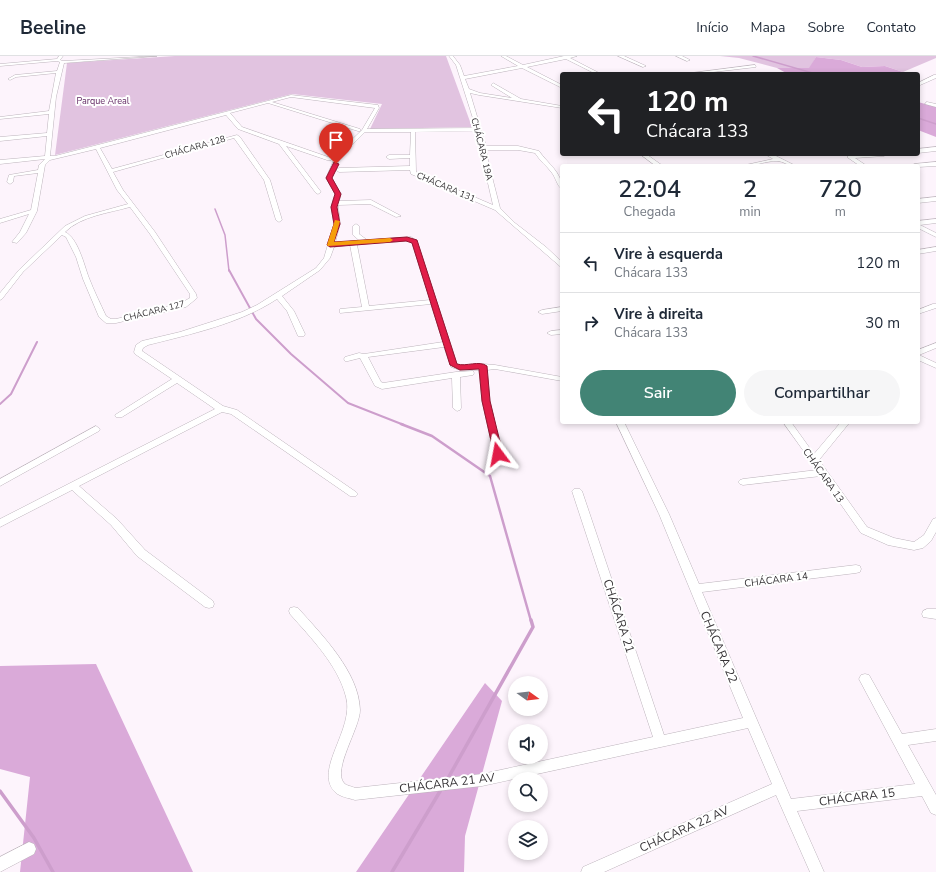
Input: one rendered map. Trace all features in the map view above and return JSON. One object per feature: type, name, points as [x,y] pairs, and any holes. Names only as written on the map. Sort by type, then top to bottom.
[{"type":"street","points":[[0,65],[60,59],[153,56]]},
{"type":"street","name":"CHÁCARA 19A","points":[[451,56],[458,65],[469,97],[484,148],[485,161],[497,208]]},
{"type":"street","points":[[503,56],[560,86]]},
{"type":"street","points":[[462,78],[575,56]]},
{"type":"street","points":[[620,56],[644,66]]},
{"type":"street","points":[[678,56],[688,60]]},
{"type":"street","points":[[564,57],[595,72]]},
{"type":"street","points":[[15,242],[23,233],[34,211],[40,171],[42,165],[48,158],[52,112],[60,59]]},
{"type":"street","points":[[702,72],[755,66]]},
{"type":"street","points":[[728,69],[733,72]]},
{"type":"street","points":[[10,79],[16,76],[58,72]]},
{"type":"street","points":[[920,84],[936,76]]},
{"type":"street","points":[[493,84],[521,101]]},
{"type":"street","points":[[466,90],[484,95],[560,107]]},
{"type":"street","points":[[469,97],[484,95]]},
{"type":"street","points":[[0,162],[48,158],[98,148],[294,96],[374,105],[377,108],[361,131],[338,156],[329,178],[338,194],[335,203],[337,224],[327,258],[318,269],[278,296],[245,314],[182,334],[151,341],[138,347],[138,352],[142,355],[221,409]]},
{"type":"street","points":[[269,102],[361,131],[478,129]]},
{"type":"street","points":[[927,103],[936,106]]},
{"type":"street","points":[[0,118],[52,112]]},
{"type":"street","points":[[227,113],[242,129],[329,159]]},
{"type":"street","points":[[0,124],[10,122],[11,117]]},
{"type":"street","name":"CHÁCARA 131","points":[[413,130],[413,173],[497,208]]},
{"type":"street","points":[[0,139],[50,134]]},
{"type":"street","name":"CHÁCARA 128","points":[[110,171],[236,136],[264,175],[279,220]]},
{"type":"street","points":[[281,143],[318,192]]},
{"type":"street","name":"CHÁCARA 127","points":[[62,233],[68,236],[71,241],[103,317],[107,320],[116,321],[186,304],[193,298],[193,294],[153,233],[120,190],[98,148]]},
{"type":"street","points":[[484,148],[523,148],[537,152],[543,161],[554,171],[560,183]]},
{"type":"street","points":[[920,150],[936,149]]},
{"type":"street","points":[[389,156],[413,156]]},
{"type":"street","points":[[648,156],[658,164]]},
{"type":"street","points":[[772,156],[789,164]]},
{"type":"street","points":[[849,156],[861,164]]},
{"type":"street","points":[[754,164],[779,159]]},
{"type":"street","points":[[920,165],[936,164]]},
{"type":"street","points":[[339,170],[413,168]]},
{"type":"street","points":[[10,182],[11,176],[13,175],[40,171]]},
{"type":"street","points":[[920,201],[936,199]]},
{"type":"street","points":[[335,203],[371,202],[398,216]]},
{"type":"street","points":[[0,298],[21,271],[67,227],[78,220],[130,205]]},
{"type":"street","points":[[497,208],[513,224],[544,248],[560,264]]},
{"type":"street","points":[[0,222],[34,211]]},
{"type":"street","points":[[920,225],[936,221]]},
{"type":"street","points":[[356,226],[356,235],[365,242]]},
{"type":"street","points":[[920,226],[936,235]]},
{"type":"street","points":[[330,245],[407,239],[413,240],[455,366],[527,372],[560,379]]},
{"type":"street","points":[[353,243],[366,309]]},
{"type":"street","points":[[920,252],[936,249]]},
{"type":"street","points":[[278,296],[290,311],[300,334]]},
{"type":"street","points":[[343,311],[433,302]]},
{"type":"street","points":[[920,304],[926,309]]},
{"type":"street","points":[[920,311],[936,306]]},
{"type":"street","points":[[542,312],[560,309]]},
{"type":"street","points":[[551,333],[560,332]]},
{"type":"street","points":[[367,354],[447,344]]},
{"type":"street","points":[[920,352],[936,345]]},
{"type":"street","points":[[348,358],[359,355],[362,356],[380,385],[418,381],[483,369]]},
{"type":"street","points":[[920,358],[936,366]]},
{"type":"street","points":[[483,369],[486,401],[498,454]]},
{"type":"street","points":[[456,374],[457,408]]},
{"type":"street","points":[[119,415],[178,379]]},
{"type":"street","points":[[0,523],[221,409],[234,412],[353,494]]},
{"type":"street","name":"CHÁCARA 22","points":[[621,424],[664,514],[751,722],[817,872]]},
{"type":"street","name":"CHÁCARA 13","points":[[788,424],[861,527],[868,532],[892,542],[914,546],[919,545],[928,538],[936,522]]},
{"type":"street","points":[[814,460],[844,424]]},
{"type":"street","points":[[0,483],[96,429]]},
{"type":"street","points":[[743,482],[822,473]]},
{"type":"street","points":[[73,486],[114,522],[141,553],[209,604]]},
{"type":"street","name":"CHÁCARA 21","points":[[577,491],[660,741]]},
{"type":"street","name":"CHÁCARA 14","points":[[695,589],[856,569]]},
{"type":"street","name":"CHÁCARA 21 AV","points":[[294,611],[324,644],[350,686],[354,709],[352,724],[335,769],[337,783],[341,789],[355,794],[482,780],[751,722]]},
{"type":"street","points":[[865,679],[900,740],[936,808]]},
{"type":"street","points":[[900,740],[936,735]]},
{"type":"street","name":"CHÁCARA 22 AV","points":[[588,872],[780,787]]},
{"type":"street","name":"CHÁCARA 15","points":[[788,806],[925,789]]},
{"type":"street","points":[[0,865],[29,849]]},
{"type":"green space","name":"Parque Areal","points":[[175,56],[446,56],[472,127],[370,129],[382,104],[292,94],[55,155],[67,63]]},
{"type":"green space","points":[[720,56],[936,56],[936,58],[903,72],[885,66],[862,67],[841,60],[816,57],[810,68],[777,68],[739,58]]},
{"type":"shaded area","points":[[816,57],[841,60],[862,67],[885,66],[903,72],[784,72],[777,68],[809,68]]},
{"type":"shaded area","points":[[920,103],[936,107],[936,137],[920,131]]},
{"type":"shaded area","points":[[96,664],[193,872],[20,872],[30,777],[0,769],[0,666]]},
{"type":"shaded area","points":[[485,683],[502,701],[465,836],[464,872],[356,872]]},
{"type":"waterway","points":[[753,56],[809,72]]},
{"type":"waterway","points":[[920,119],[936,124]]},
{"type":"waterway","points":[[215,209],[225,235],[229,271]]},
{"type":"waterway","points":[[229,270],[256,319],[291,354],[348,403],[404,425]]},
{"type":"waterway","points":[[0,404],[11,394],[37,342]]},
{"type":"waterway","points":[[401,424],[432,436],[490,476],[531,621]]},
{"type":"waterway","points":[[447,780],[533,627],[531,620]]},
{"type":"waterway","points":[[392,872],[442,788]]},
{"type":"waterway","points":[[0,791],[34,838],[53,872]]},
{"type":"slow traffic","points":[[337,221],[330,245],[390,240]]},
{"type":"route","points":[[336,164],[329,178],[330,182],[338,192],[334,207],[337,224],[330,245],[398,239],[412,239],[415,242],[454,365],[460,368],[483,366],[486,401],[498,454]]}]
